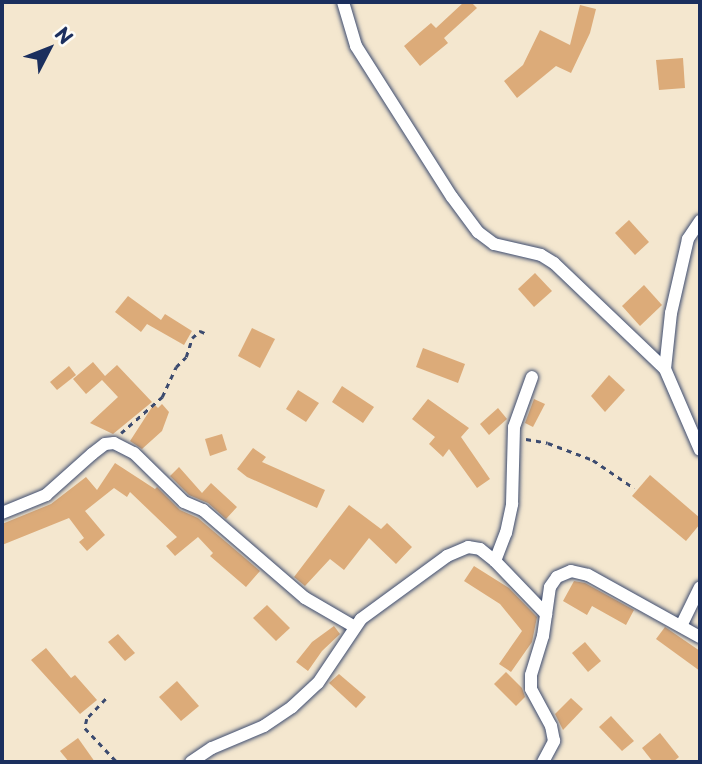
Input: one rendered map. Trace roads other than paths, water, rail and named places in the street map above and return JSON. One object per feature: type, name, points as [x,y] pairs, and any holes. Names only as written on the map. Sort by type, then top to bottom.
[{"type":"street","points":[[343,2],[356,46],[452,197],[478,232],[494,244],[541,256],[554,263],[665,369],[700,450]]},
{"type":"street","points":[[665,369],[671,313],[688,239],[700,221]]},
{"type":"street","points":[[495,561],[506,533],[512,503],[513,437],[532,377]]},
{"type":"street","points":[[2,513],[47,495],[92,454],[111,443],[134,453],[184,502],[203,510],[305,598],[355,627]]},
{"type":"street","points":[[191,762],[212,748],[264,726],[292,707],[318,684],[355,627],[384,601],[447,556],[468,547],[480,549],[495,561],[547,614]]},
{"type":"street","points":[[542,762],[554,741],[551,726],[531,689],[531,674],[544,636],[550,587],[557,577],[571,571],[588,575],[700,636]]},
{"type":"street","points":[[681,626],[700,587]]}]
